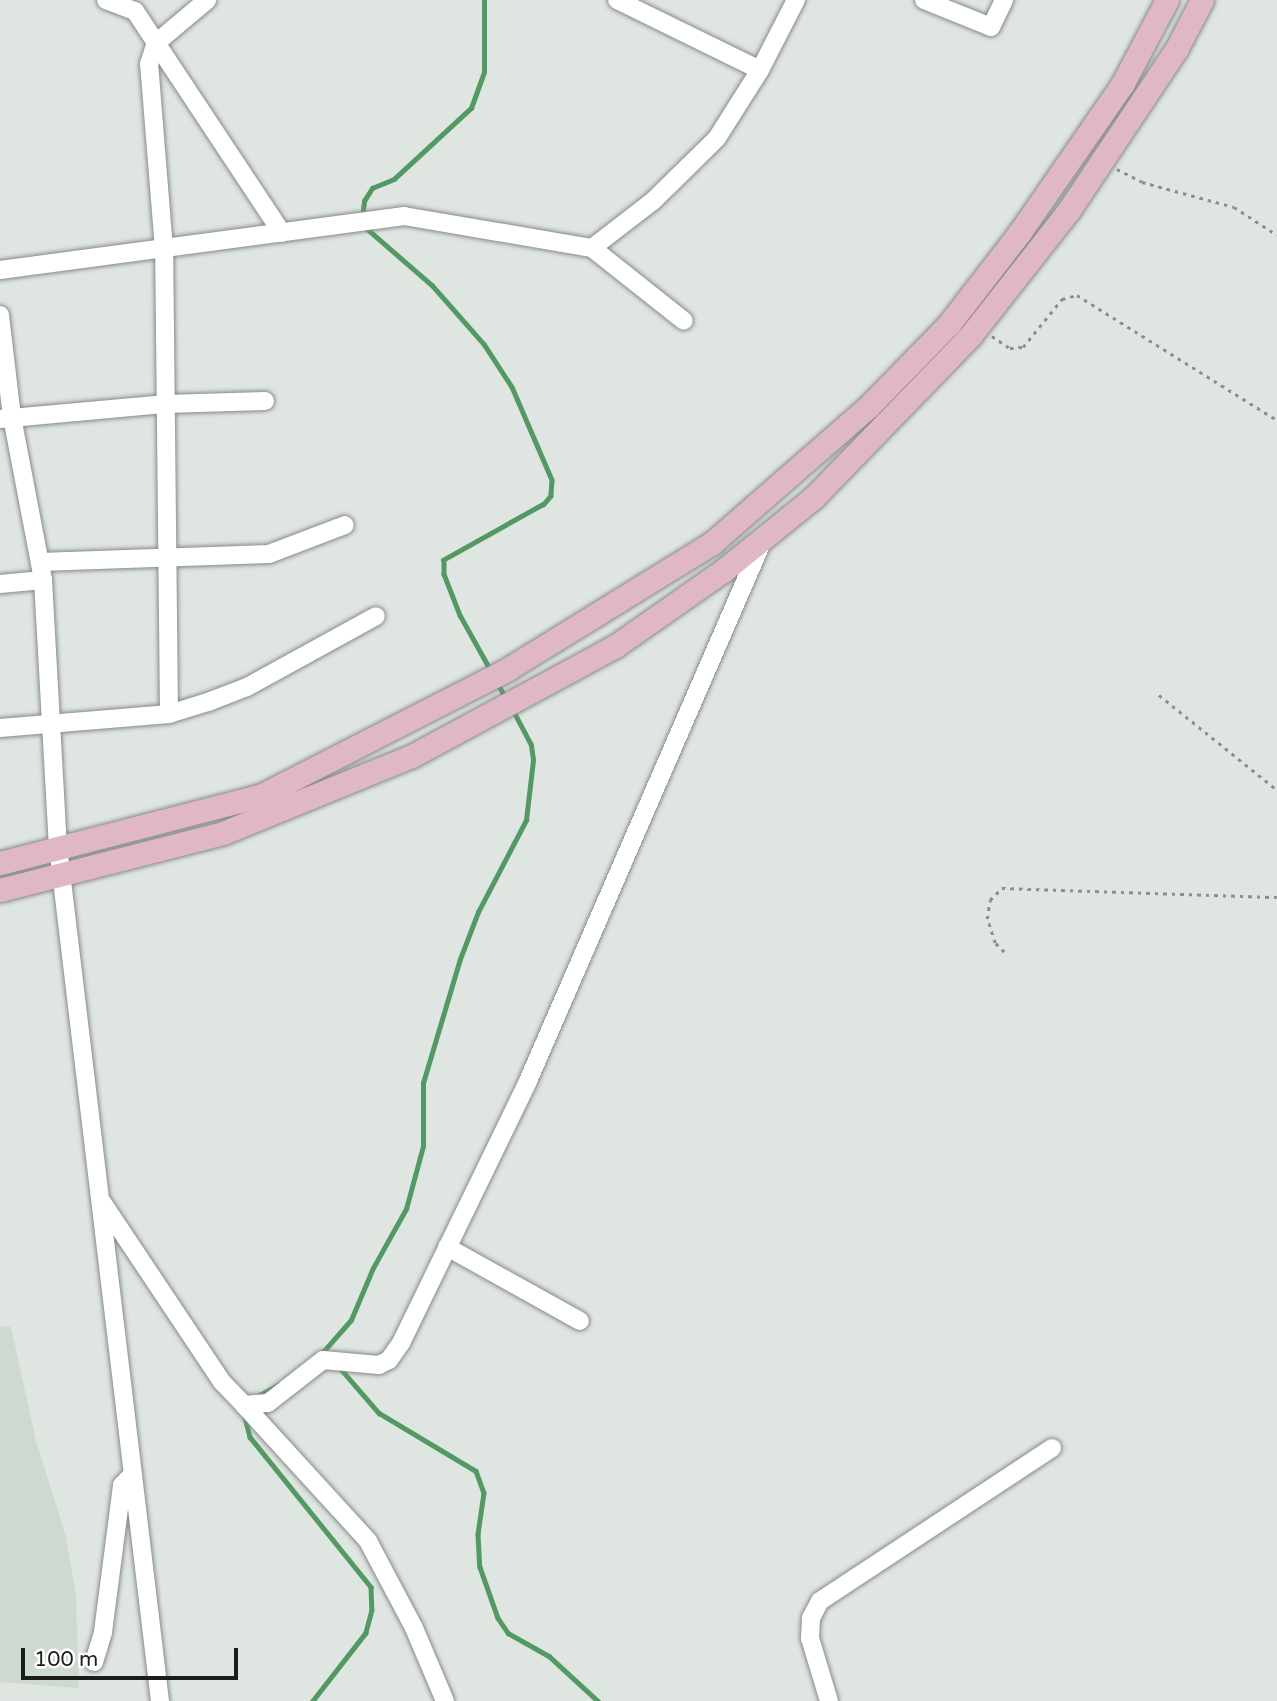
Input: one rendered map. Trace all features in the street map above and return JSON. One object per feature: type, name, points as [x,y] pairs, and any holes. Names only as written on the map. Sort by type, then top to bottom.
[{"type":"main road","points":[[0,863],[260,796],[508,669],[712,543],[868,407],[949,324],[1020,232],[1123,83],[1167,0]]},
{"type":"main road","points":[[0,890],[64,877],[223,834],[412,756],[614,647],[765,537],[814,496],[977,326],[1102,161],[1177,48],[1202,0]]},
{"type":"street","points":[[106,0],[135,11],[282,233]]},
{"type":"street","points":[[169,714],[164,249],[149,64],[156,43],[207,0]]},
{"type":"street","points":[[617,0],[659,8],[760,70]]},
{"type":"street","points":[[592,248],[654,200],[716,138],[760,70],[796,0]]},
{"type":"street","points":[[925,0],[991,27],[1004,0]]},
{"type":"street","points":[[0,270],[404,216],[592,248],[684,321]]},
{"type":"street","points":[[0,315],[6,418],[43,580],[48,724],[58,847],[64,877],[160,1701]]},
{"type":"street","points":[[6,418],[166,404],[265,401]]},
{"type":"street","points":[[40,562],[269,554],[345,525]]},
{"type":"street","points":[[244,1405],[268,1403],[323,1360],[379,1365],[389,1360],[447,1247],[587,951],[660,773],[765,537]]},
{"type":"street","points":[[0,584],[43,580]]},
{"type":"street","points":[[0,728],[169,714],[247,687],[376,616]]},
{"type":"street","points":[[100,1199],[222,1382],[368,1541],[414,1628],[445,1701]]},
{"type":"street","points":[[447,1247],[580,1321]]},
{"type":"street","points":[[829,1701],[810,1638],[811,1618],[820,1601],[1052,1448]]},
{"type":"street","points":[[94,1662],[103,1632],[122,1485],[132,1475]]},
{"type":"path","points":[[1102,161],[1142,183],[1234,207],[1277,235]]},
{"type":"path","points":[[977,326],[1010,348],[1023,347],[1062,299],[1077,295],[1277,420]]},
{"type":"path","points":[[1160,695],[1277,790]]},
{"type":"path","points":[[1004,952],[995,943],[987,919],[989,900],[1002,888],[1277,897]]},
{"type":"shaded area","points":[[0,1326],[11,1327],[36,1441],[65,1533],[76,1595],[79,1688],[0,1682]]},
{"type":"waterway","points":[[362,218],[364,201],[372,188],[394,179],[471,108],[484,72],[484,0]]},
{"type":"waterway","points":[[365,227],[432,285],[484,344],[512,387],[552,480],[551,496],[544,504],[444,560],[444,574],[460,615],[490,669]]},
{"type":"waterway","points":[[498,684],[505,696]]},
{"type":"waterway","points":[[322,1353],[351,1320],[373,1268],[406,1209],[423,1146],[423,1083],[460,959],[478,912],[526,820],[533,760],[531,745],[513,711]]},
{"type":"waterway","points":[[340,1368],[379,1413],[476,1471],[484,1493],[478,1534],[480,1567],[498,1618],[508,1633],[549,1656],[598,1701]]},
{"type":"waterway","points":[[258,1396],[278,1385]]},
{"type":"waterway","points":[[244,1413],[250,1437],[371,1587],[372,1610],[366,1633],[313,1701]]}]
